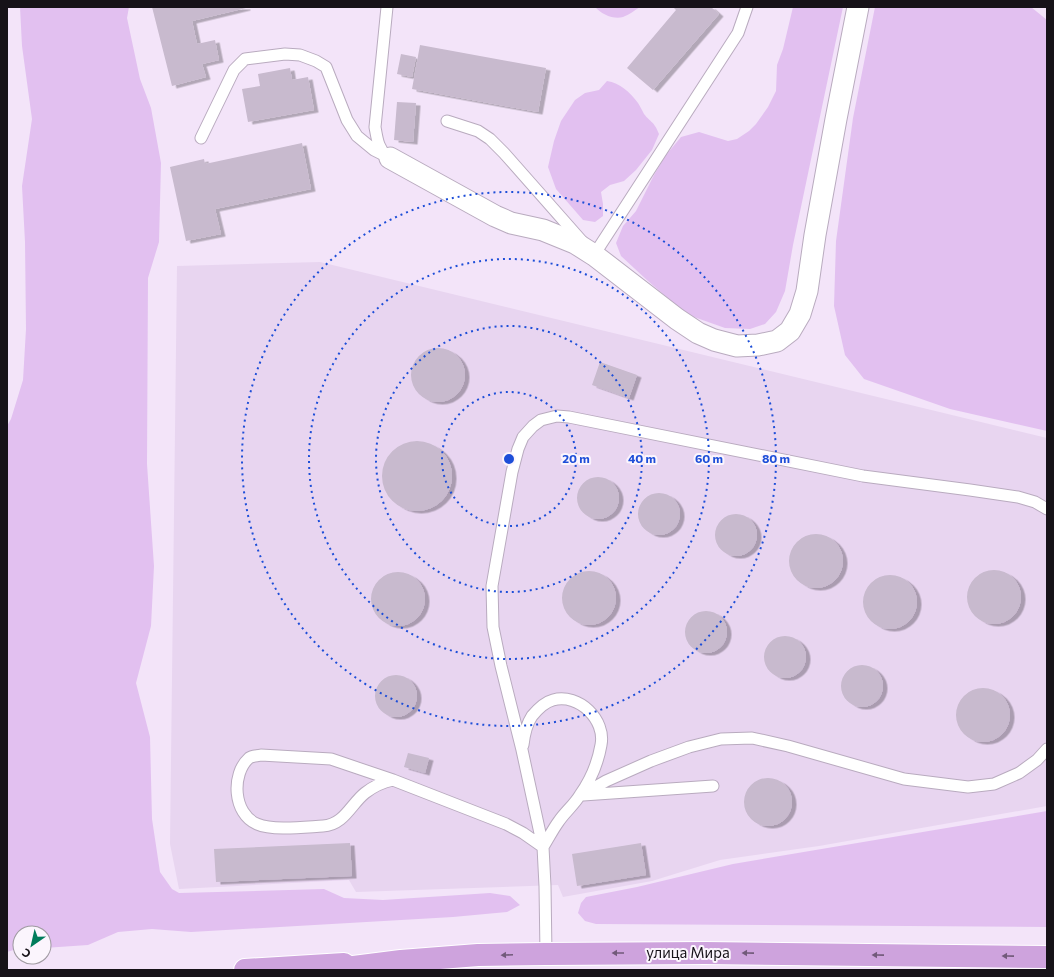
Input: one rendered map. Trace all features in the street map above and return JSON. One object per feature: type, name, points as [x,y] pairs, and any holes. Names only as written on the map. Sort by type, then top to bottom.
[{"type":"main road","name":"улица Мира","points":[[330,970],[401,961],[478,956],[546,962],[705,952],[1047,957]]},
{"type":"main road","points":[[245,970],[401,961]]},
{"type":"street","points":[[390,158],[495,216],[511,223],[559,235],[575,243],[594,255],[677,319],[698,333],[714,340],[737,346],[758,345],[776,341],[790,331],[800,314],[807,291],[836,119],[858,7]]},
{"type":"lane","points":[[387,7],[375,127],[377,140],[381,149],[390,158]]},
{"type":"lane","points":[[447,121],[478,131],[490,139],[594,255],[738,33],[747,7]]},
{"type":"lane","points":[[202,138],[234,70],[245,59],[285,54],[300,55],[316,61],[326,67],[347,120],[358,136],[374,150],[390,158]]},
{"type":"lane","points":[[546,962],[546,886],[543,847],[493,627],[492,586],[512,472],[523,437],[533,426],[541,420],[557,416],[569,417],[863,476],[1018,497],[1035,502],[1047,509]]},
{"type":"lane","points":[[522,750],[525,731],[531,717],[541,707],[553,700],[568,699],[584,706],[595,716],[601,730],[601,743],[594,769],[580,796],[558,822],[543,847]]},
{"type":"lane","points":[[580,796],[606,781],[651,761],[689,747],[721,739],[752,738],[788,746],[904,779],[968,787],[994,784],[1020,773],[1037,760],[1047,749]]},
{"type":"lane","points":[[393,780],[383,782],[364,794],[338,822],[326,826],[267,828],[255,823],[246,816],[238,802],[236,787],[242,768],[250,758],[261,755],[331,759],[393,780],[506,824],[523,833],[543,847]]},
{"type":"lane","points":[[580,796],[714,786]]},
{"type":"shaded area","points":[[20,7],[129,7],[127,18],[140,79],[151,108],[161,163],[159,242],[148,278],[147,464],[154,566],[151,626],[136,683],[150,737],[152,819],[160,872],[172,889],[179,893],[324,889],[344,898],[383,900],[490,893],[510,896],[520,905],[507,912],[453,917],[191,932],[152,929],[118,932],[88,945],[52,947],[52,925],[12,925],[12,950],[7,952],[7,426],[11,419],[23,380],[26,329],[25,242],[22,186],[32,119],[22,46]]},
{"type":"shaded area","points":[[595,7],[640,7],[623,17],[616,18],[608,16]]},
{"type":"shaded area","points":[[793,7],[843,7],[793,245],[785,291],[776,312],[765,324],[750,329],[725,328],[694,317],[678,307],[621,256],[616,243],[623,226],[636,211],[666,155],[681,137],[699,132],[728,141],[737,139],[756,124],[768,107],[776,91],[777,65],[783,49]]},
{"type":"shaded area","points":[[875,7],[1031,7],[1047,20],[1047,431],[950,409],[864,379],[845,355],[834,306],[836,241],[853,118]]},
{"type":"shaded area","points":[[607,81],[620,86],[632,95],[644,114],[654,124],[659,134],[652,150],[636,170],[624,181],[610,185],[601,192],[603,216],[595,222],[583,220],[556,189],[548,167],[554,141],[561,121],[575,100],[585,93],[599,90]]},
{"type":"shaded area","points":[[320,262],[1047,438],[1047,806],[819,846],[720,860],[652,881],[563,897],[558,885],[356,892],[349,880],[179,889],[170,844],[177,266]]},
{"type":"shaded area","points":[[1047,811],[1047,927],[596,924],[585,921],[578,913],[581,903],[586,897],[637,887],[733,864]]},
{"type":"building","points":[[152,7],[246,8],[192,21],[197,44],[215,40],[219,60],[202,64],[206,77],[172,86]]},
{"type":"building","points":[[673,7],[711,7],[719,14],[653,90],[627,68],[676,10]]},
{"type":"building","points":[[420,45],[546,68],[538,112],[412,89]]},
{"type":"building","points":[[401,54],[416,57],[412,77],[397,74]]},
{"type":"building","points":[[290,68],[292,80],[308,77],[314,110],[248,122],[242,89],[260,86],[258,74]]},
{"type":"building","points":[[397,102],[416,103],[413,142],[394,140]]},
{"type":"building","points":[[302,143],[311,189],[215,209],[221,234],[186,241],[170,167],[204,159],[205,164]]},
{"type":"building","points":[[433,348],[443,348],[457,356],[463,365],[465,375],[463,385],[457,394],[443,402],[433,402],[423,397],[416,390],[411,380],[411,370],[416,360],[423,353]]},
{"type":"building","points":[[600,362],[637,375],[629,398],[592,385]]},
{"type":"building","points":[[417,441],[436,447],[446,457],[452,476],[446,495],[436,505],[417,511],[398,505],[388,495],[382,476],[388,457],[398,447]]},
{"type":"building","points":[[598,477],[613,483],[619,498],[613,513],[598,519],[583,513],[577,498],[583,483]]},
{"type":"building","points":[[659,493],[674,499],[680,514],[674,529],[659,535],[644,529],[638,514],[644,499]]},
{"type":"building","points":[[736,514],[751,520],[757,535],[751,550],[736,556],[721,550],[715,535],[721,520]]},
{"type":"building","points":[[816,534],[826,536],[835,542],[841,551],[843,561],[841,571],[835,580],[826,586],[816,588],[806,586],[797,580],[791,571],[789,561],[791,551],[797,542],[806,536]]},
{"type":"building","points":[[989,570],[999,570],[1013,578],[1019,587],[1021,597],[1019,607],[1013,616],[999,624],[989,624],[979,619],[972,612],[967,602],[967,592],[972,582],[979,575]]},
{"type":"building","points":[[584,571],[594,571],[608,579],[614,588],[616,598],[614,608],[608,617],[594,625],[584,625],[574,620],[567,613],[562,603],[562,593],[567,583],[574,576]]},
{"type":"building","points":[[393,572],[403,572],[417,580],[423,589],[425,599],[423,609],[417,618],[403,626],[393,626],[383,621],[376,614],[371,604],[371,594],[376,584],[383,577]]},
{"type":"building","points":[[885,575],[895,575],[909,583],[915,592],[917,602],[915,612],[909,621],[895,629],[885,629],[875,624],[868,617],[863,607],[863,597],[868,587],[875,580]]},
{"type":"building","points":[[706,611],[721,617],[727,632],[721,647],[706,653],[691,647],[685,632],[691,617]]},
{"type":"building","points":[[785,636],[800,642],[806,657],[800,672],[785,678],[770,672],[764,657],[770,642]]},
{"type":"building","points":[[862,665],[877,671],[883,686],[877,701],[862,707],[847,701],[841,686],[847,671]]},
{"type":"building","points":[[396,675],[411,681],[417,696],[411,711],[396,717],[381,711],[375,696],[381,681]]},
{"type":"building","points":[[983,688],[993,690],[1002,696],[1008,705],[1010,715],[1008,725],[1002,734],[993,740],[983,742],[973,740],[964,734],[958,725],[956,715],[958,705],[964,696],[973,690]]},
{"type":"building","points":[[408,753],[429,758],[425,773],[404,767]]},
{"type":"building","points":[[768,778],[777,780],[785,785],[790,793],[792,802],[790,811],[785,819],[777,824],[768,826],[759,824],[751,819],[746,811],[744,802],[746,793],[751,785],[759,780]]},
{"type":"building","points":[[350,843],[352,876],[216,882],[214,849]]},
{"type":"building","points":[[641,843],[646,875],[577,886],[572,854]]}]
